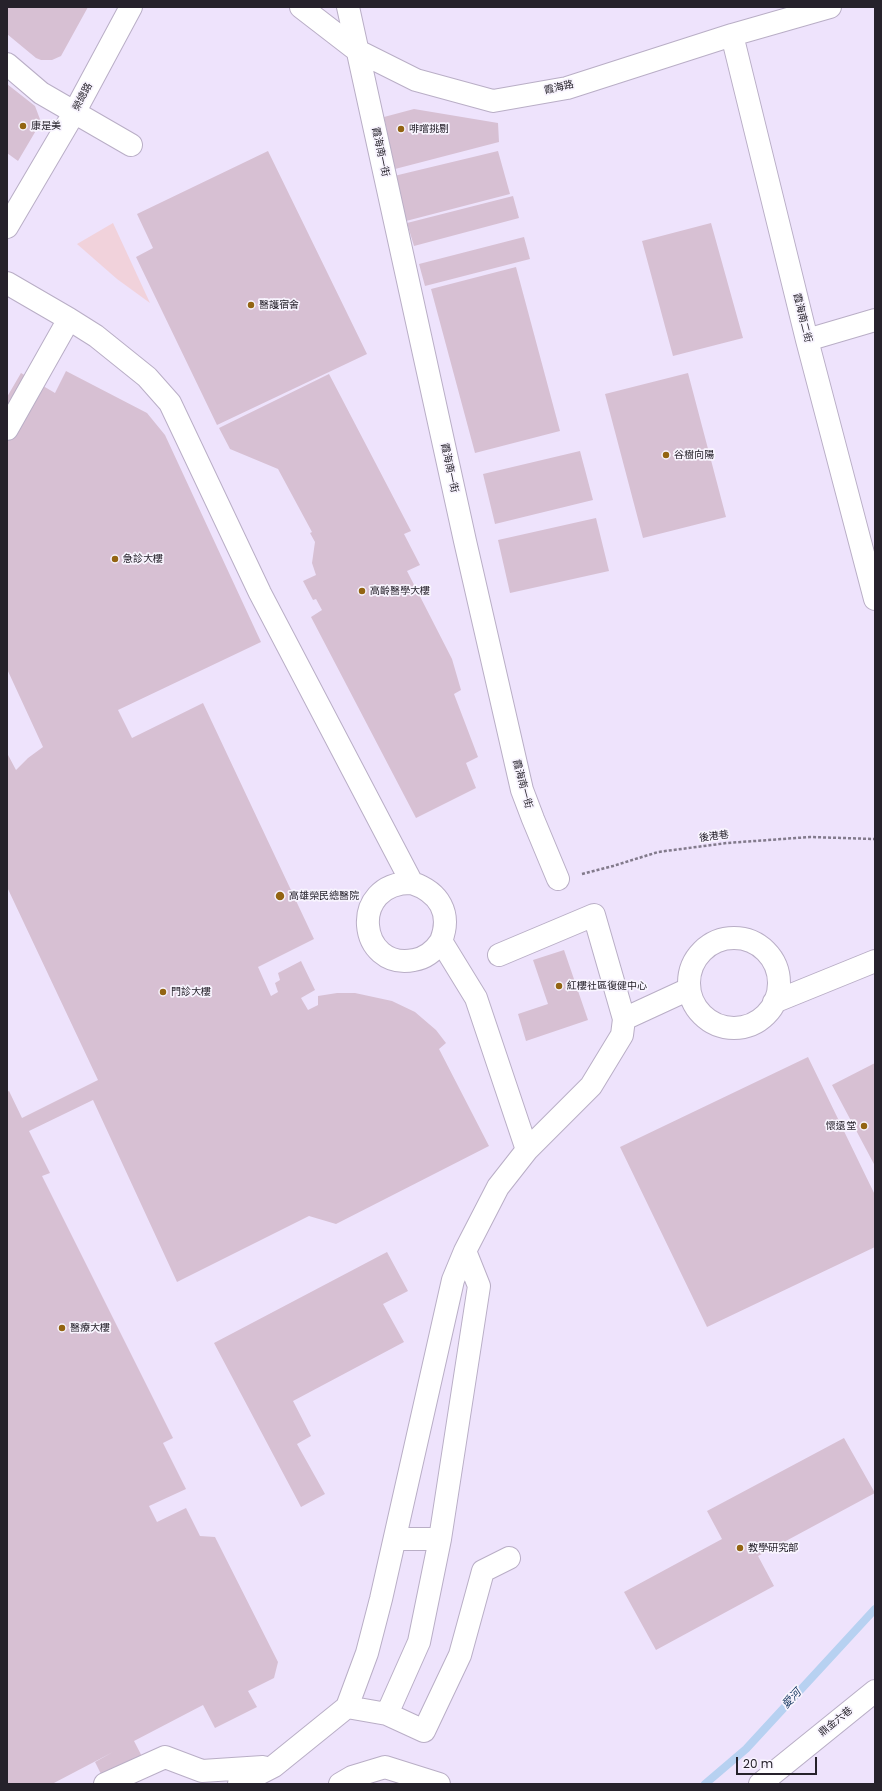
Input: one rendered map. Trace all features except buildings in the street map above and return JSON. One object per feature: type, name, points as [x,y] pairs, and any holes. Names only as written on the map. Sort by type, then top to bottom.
[{"type":"street","name":"榮總路","points":[[7,227],[74,113],[132,7]]},
{"type":"street","name":"霞海路","points":[[301,7],[358,52],[416,80],[493,101],[567,88],[732,35],[830,7]]},
{"type":"street","name":"霞海南一街","points":[[348,7],[463,533],[522,790],[558,879]]},
{"type":"street","name":"霞海南二街","points":[[732,35],[807,340],[875,599]]},
{"type":"street","points":[[7,64],[41,93],[131,145]]},
{"type":"street","points":[[7,283],[96,336],[147,377],[170,403],[263,600],[412,884]]},
{"type":"street","points":[[7,429],[69,319]]},
{"type":"street","points":[[807,340],[875,320]]},
{"type":"street","points":[[401,883],[412,884],[422,886],[432,893],[442,907],[446,926],[441,940],[431,952],[420,959],[408,961],[395,959],[383,953],[373,944],[368,931],[367,919],[370,907],[376,897],[383,890],[401,883]]},
{"type":"street","points":[[239,1784],[274,1766],[347,1707],[367,1653],[381,1599],[454,1280],[465,1251],[498,1187],[527,1150],[591,1086],[622,1036],[624,1019],[594,915],[499,955]]},
{"type":"street","points":[[733,938],[748,940],[761,947],[772,959],[778,972],[779,988],[774,1002],[766,1014],[755,1022],[742,1027],[727,1027],[714,1023],[702,1014],[694,1003],[689,989],[690,974],[695,960],[705,948],[718,941],[733,938]]},
{"type":"street","points":[[441,940],[476,998],[527,1150]]},
{"type":"street","points":[[774,1002],[875,961]]},
{"type":"street","points":[[624,1019],[689,989]]},
{"type":"street","points":[[387,1714],[419,1642],[440,1539],[479,1286],[465,1251]]},
{"type":"street","points":[[395,1539],[440,1539]]},
{"type":"street","points":[[347,1707],[387,1714],[424,1731],[460,1655],[482,1571],[509,1558]]},
{"type":"street","name":"鼎金六巷","points":[[760,1784],[875,1691]]},
{"type":"street","points":[[106,1784],[165,1757],[202,1771],[274,1766]]},
{"type":"street","points":[[340,1784],[352,1777],[386,1767],[439,1784]]},
{"type":"path","name":"後港巷","points":[[558,879],[613,866],[658,852],[727,843],[810,837],[875,838]]},
{"type":"shaded area","points":[[113,223],[150,303],[117,279],[77,244]]},
{"type":"waterway","name":"愛河","points":[[705,1784],[746,1749],[875,1609]]},
{"type":"place","name":"康是美","points":[[23,126]]},
{"type":"place","name":"啡嚐挑剔","points":[[401,129]]},
{"type":"place","name":"醫護宿舍","points":[[251,305]]},
{"type":"place","name":"谷樹向陽","points":[[666,455]]},
{"type":"place","name":"急診大樓","points":[[115,559]]},
{"type":"place","name":"高齡醫學大樓","points":[[362,591]]},
{"type":"place","name":"高雄榮民總醫院","points":[[280,896]]},
{"type":"place","name":"紅樓社區復健中心","points":[[559,986]]},
{"type":"place","name":"門診大樓","points":[[163,992]]},
{"type":"place","name":"懷遠堂","points":[[864,1126]]},
{"type":"place","name":"醫療大樓","points":[[62,1328]]},
{"type":"place","name":"教學研究部","points":[[740,1548]]}]
